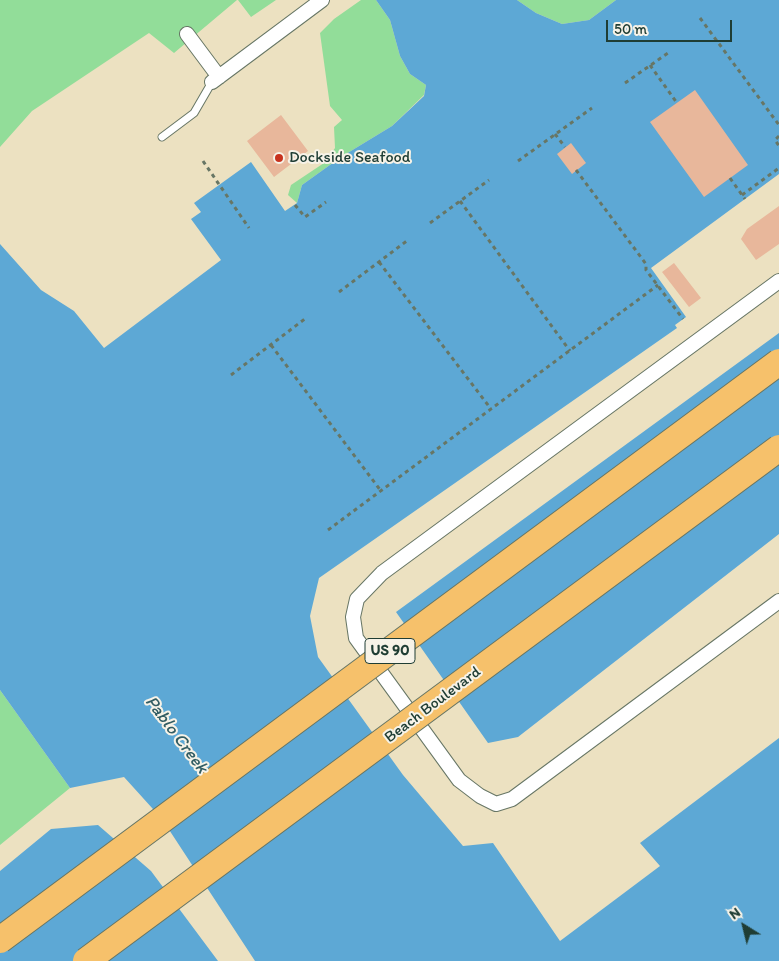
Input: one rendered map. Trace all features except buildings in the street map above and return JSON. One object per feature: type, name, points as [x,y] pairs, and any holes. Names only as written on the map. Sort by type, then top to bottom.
[{"type":"highway","name":"US 90","points":[[0,940],[779,362]]},
{"type":"highway","name":"Beach Boulevard","points":[[86,961],[779,448]]},
{"type":"street","points":[[187,34],[216,79],[322,0]]},
{"type":"street","points":[[779,281],[382,573],[357,599],[352,617],[356,638],[459,780],[480,796],[496,804],[512,799],[779,601]]},
{"type":"lane","points":[[162,137],[194,113],[216,79]]},
{"type":"path","points":[[700,18],[779,125]]},
{"type":"path","points":[[625,83],[668,53]]},
{"type":"path","points":[[650,65],[676,104]]},
{"type":"path","points":[[518,161],[592,108]]},
{"type":"path","points":[[556,134],[565,148]]},
{"type":"path","points":[[779,136],[774,140],[779,146]]},
{"type":"path","points":[[203,161],[249,228]]},
{"type":"path","points":[[742,195],[779,168]]},
{"type":"path","points":[[576,170],[646,264],[646,270],[683,318]]},
{"type":"path","points":[[730,178],[745,199]]},
{"type":"path","points":[[430,223],[489,180]]},
{"type":"path","points":[[460,201],[570,351]]},
{"type":"path","points":[[295,205],[305,216],[326,202]]},
{"type":"path","points":[[338,292],[408,240]]},
{"type":"path","points":[[379,262],[491,409]]},
{"type":"path","points":[[328,530],[658,285]]},
{"type":"path","points":[[231,375],[306,318]]},
{"type":"path","points":[[271,345],[381,491]]},
{"type":"green space","points":[[0,0],[237,0],[174,53],[149,33],[32,111],[0,147]]},
{"type":"green space","points":[[238,0],[276,0],[251,17]]},
{"type":"green space","points":[[361,0],[376,0],[390,20],[400,56],[410,74],[426,85],[424,95],[392,126],[341,157],[302,185],[297,203],[288,195],[291,185],[324,163],[335,148],[334,127],[342,120],[330,106],[320,33],[334,19]]},
{"type":"green space","points":[[517,0],[616,0],[589,20],[562,24],[536,13]]},
{"type":"green space","points":[[0,690],[70,788],[0,845]]},
{"type":"water","name":"Pablo Creek","points":[[376,0],[517,0],[536,13],[562,24],[589,20],[616,0],[779,0],[779,174],[651,268],[686,317],[675,325],[677,328],[319,578],[310,616],[318,657],[403,775],[463,846],[493,843],[560,941],[660,866],[640,843],[779,738],[779,961],[255,961],[162,819],[124,777],[70,788],[0,690],[0,244],[41,290],[74,311],[104,348],[221,260],[191,219],[201,212],[194,203],[251,162],[285,211],[297,203],[302,185],[341,157],[392,126],[424,96],[426,85],[410,74],[400,56],[390,20]]},
{"type":"water","points":[[779,333],[779,534],[518,737],[488,743],[396,612]]},
{"type":"water","points":[[98,825],[151,871],[218,961],[0,961],[0,871],[51,829]]},
{"type":"place","name":"Dockside Seafood","points":[[279,158]]}]
